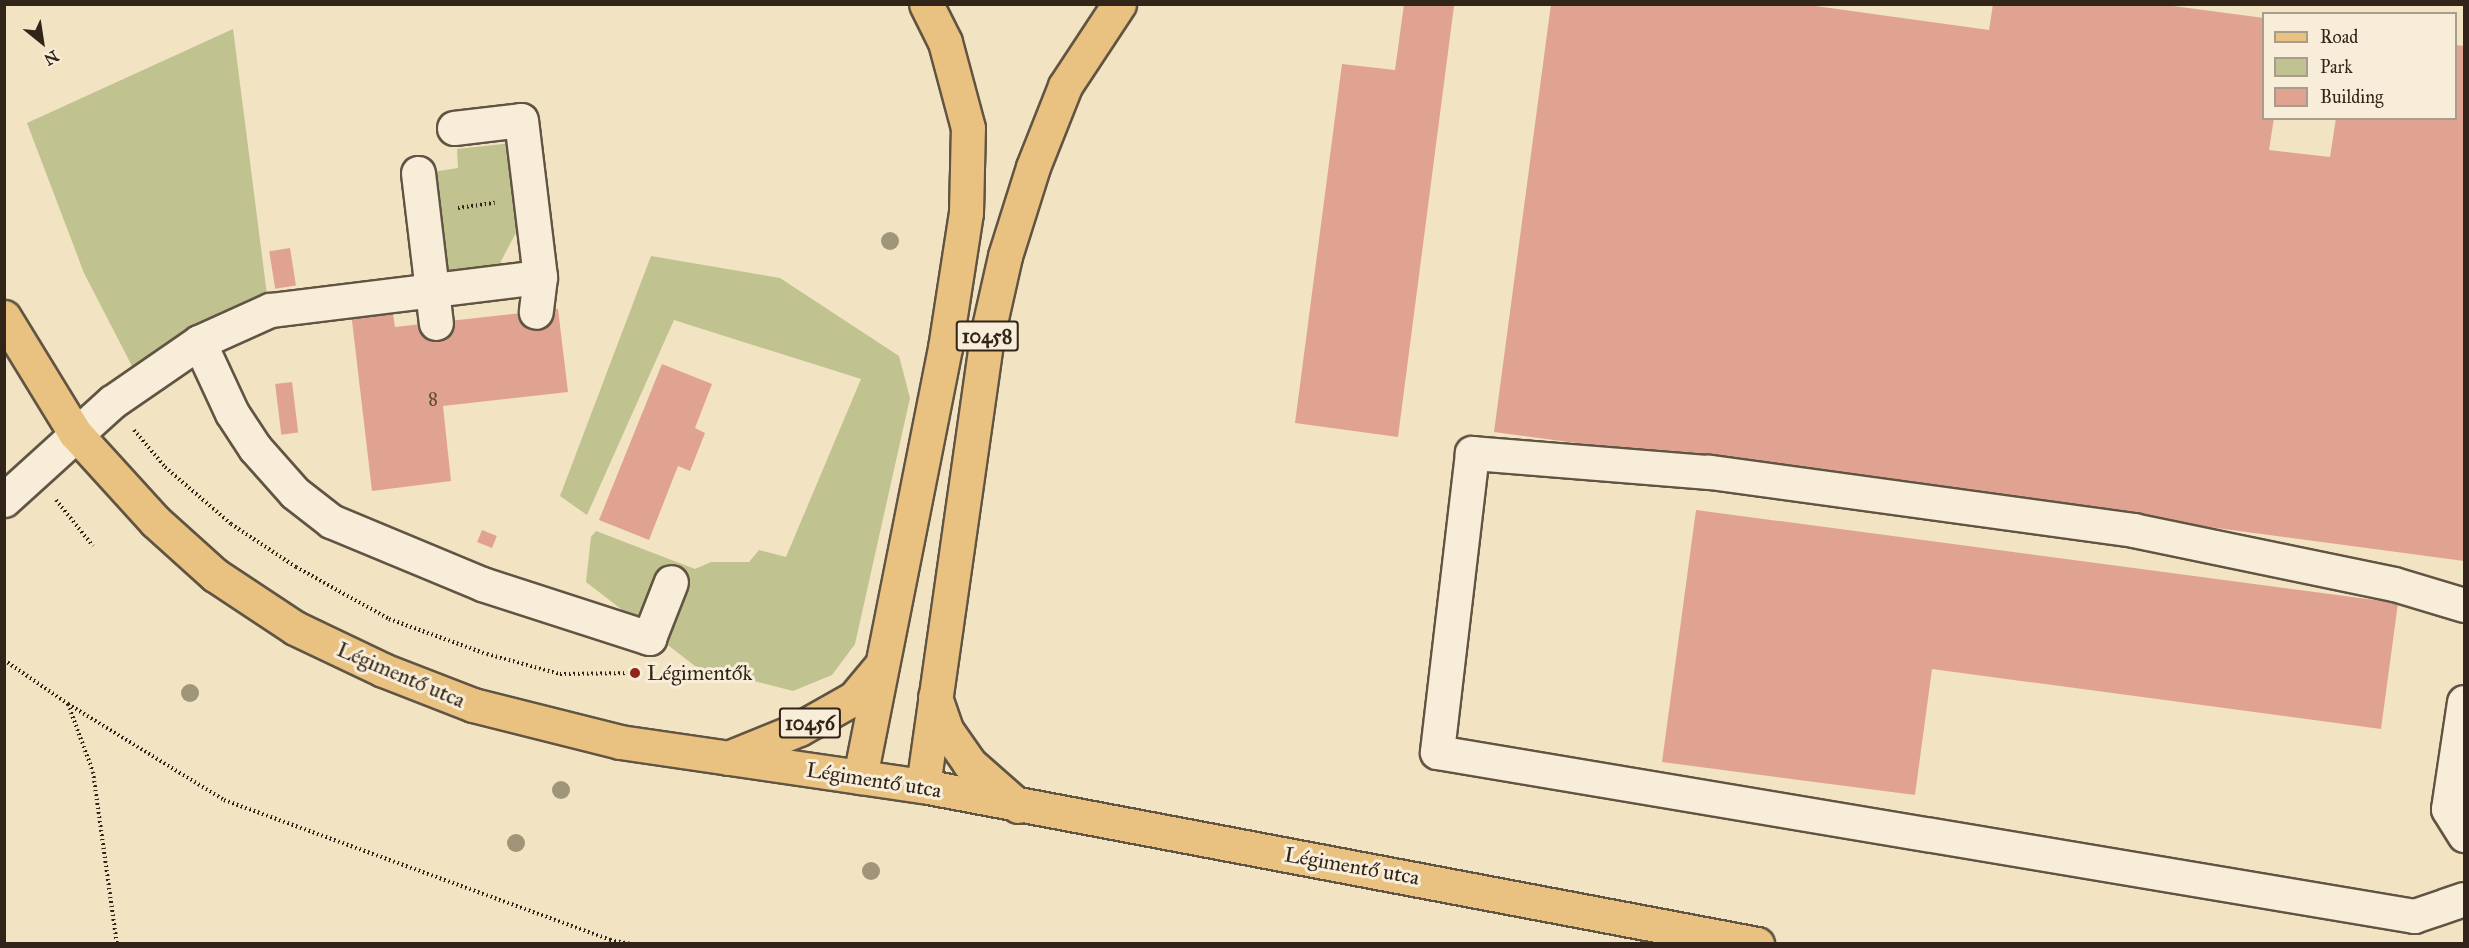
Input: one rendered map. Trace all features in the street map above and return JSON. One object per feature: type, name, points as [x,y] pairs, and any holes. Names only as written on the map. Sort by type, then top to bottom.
[{"type":"main road","name":"10456","points":[[860,777],[879,668],[945,348],[966,213],[969,166],[966,117],[945,42],[926,4]]},
{"type":"main road","name":"10458","points":[[923,786],[934,692],[987,336],[1005,256],[1033,167],[1065,86],[1119,4]]},
{"type":"main road","name":"Légimentő utca","points":[[4,317],[75,433],[155,521],[197,559],[294,628],[383,670],[473,705],[620,742],[923,786],[1018,806],[1757,944]]},
{"type":"main road","name":"10456","points":[[729,758],[799,729],[854,698],[879,668]]},
{"type":"main road","name":"10458","points":[[934,692],[947,731],[969,763],[1018,806]]},
{"type":"street","points":[[454,128],[522,120],[540,277],[536,312]]},
{"type":"street","points":[[418,173],[436,323]]},
{"type":"street","points":[[4,500],[33,471],[112,402],[199,342],[270,310],[540,277]]},
{"type":"street","points":[[199,342],[232,414],[255,448],[295,493],[331,521],[482,584],[649,638],[671,582]]},
{"type":"street","points":[[2464,605],[2394,584],[2134,530],[1708,472],[1472,453],[1437,752],[2414,916],[2464,899]]},
{"type":"street","points":[[2464,702],[2448,809],[2464,835]]},
{"type":"path","points":[[422,212],[532,199]]},
{"type":"path","points":[[112,402],[165,467],[231,524],[296,567],[389,620],[488,654],[560,674],[635,673]]},
{"type":"path","points":[[33,471],[93,546]]},
{"type":"path","points":[[4,660],[68,704],[224,800],[610,940],[631,944]]},
{"type":"path","points":[[68,704],[93,772],[117,944]]},
{"type":"green space","points":[[233,29],[267,295],[134,370],[84,273],[27,123]]},
{"type":"green space","points":[[512,143],[521,223],[498,267],[444,273],[432,172],[458,168],[457,149]]},
{"type":"green space","points":[[651,256],[780,278],[899,356],[910,398],[855,644],[832,675],[793,691],[695,666],[586,582],[591,537],[596,531],[695,569],[711,562],[749,562],[759,550],[786,557],[861,379],[674,320],[587,515],[560,496]]},
{"type":"building","points":[[1404,4],[1454,6],[1398,437],[1295,423],[1342,64],[1395,70]]},
{"type":"building","points":[[1551,4],[1801,4],[1989,30],[1993,4],[2158,4],[2262,18],[2262,120],[2274,120],[2269,150],[2330,157],[2336,120],[2457,120],[2457,45],[2464,46],[2464,561],[1494,432]]},
{"type":"building","points":[[290,248],[296,286],[275,289],[269,251]]},
{"type":"building","points":[[392,307],[395,327],[558,309],[568,392],[443,406],[451,481],[372,491],[351,312]]},
{"type":"building","points":[[662,364],[712,384],[695,428],[705,433],[690,471],[678,466],[649,540],[599,520]]},
{"type":"building","points":[[292,382],[298,433],[281,435],[275,384]]},
{"type":"building","points":[[1696,510],[2398,603],[2381,729],[1932,669],[1915,795],[1662,762]]},
{"type":"building","points":[[482,530],[497,536],[492,548],[477,542]]},
{"type":"place","name":"Légimentők","points":[[635,673]]}]
